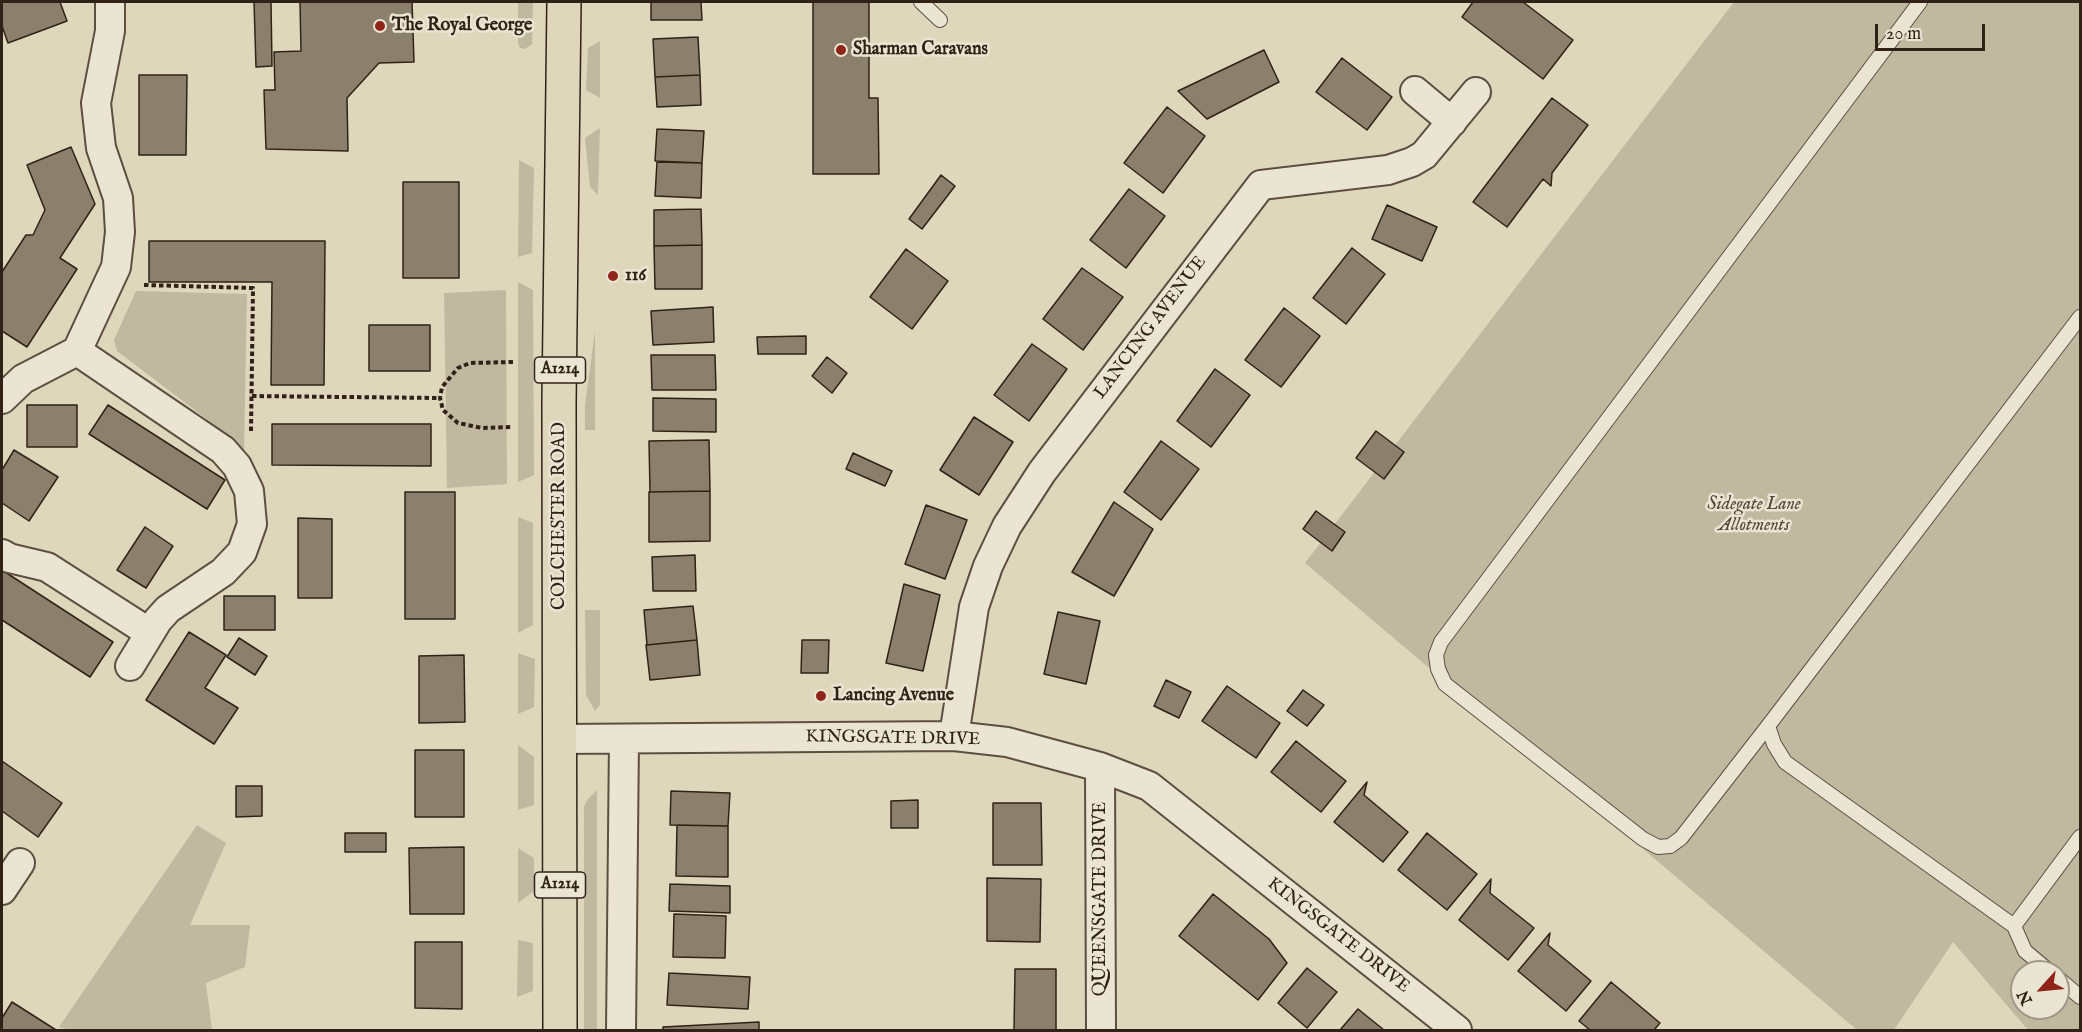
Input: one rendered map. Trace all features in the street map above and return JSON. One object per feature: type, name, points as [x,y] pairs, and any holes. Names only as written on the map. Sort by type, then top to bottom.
[{"type":"main road","name":"COLCHESTER ROAD","points":[[560,1030],[559,402],[564,2]]},
{"type":"street","points":[[2,399],[23,379],[77,351],[116,267],[120,232],[118,198],[101,148],[96,103],[110,31],[110,2]]},
{"type":"street","points":[[1415,91],[1452,122]]},
{"type":"street","name":"LANCING AVENUE","points":[[954,736],[974,607],[988,566],[1007,526],[1042,472],[1261,185],[1398,168],[1424,155],[1476,92]]},
{"type":"street","points":[[77,351],[223,450],[237,466],[249,491],[252,524],[242,552],[224,572],[168,609],[130,666]]},
{"type":"street","points":[[2,554],[47,567],[150,633]]},
{"type":"street","name":"KINGSGATE DRIVE","points":[[561,739],[954,736],[1007,742],[1100,767],[1149,786],[1457,1030]]},
{"type":"street","points":[[621,1030],[624,739]]},
{"type":"street","name":"QUEENSGATE DRIVE","points":[[1100,767],[1101,1030]]},
{"type":"street","points":[[2,890],[20,863]]},
{"type":"lane","points":[[921,2],[940,20]]},
{"type":"lane","points":[[1920,2],[1441,642],[1436,655],[1438,669],[1445,684],[1643,839],[1658,847],[1670,846],[1681,838],[1768,726],[2080,317]]},
{"type":"lane","points":[[1768,726],[1774,744],[1785,762],[2014,926],[2025,951],[2036,960]]},
{"type":"lane","points":[[2014,926],[2080,837]]},
{"type":"path","points":[[110,284],[253,288],[249,491]]},
{"type":"path","points":[[513,362],[470,363],[458,368],[442,387],[440,398],[443,410],[458,423],[482,428],[513,427]]},
{"type":"path","points":[[252,396],[440,398]]},
{"type":"green space","points":[[518,2],[533,2],[532,44],[525,49],[520,48],[518,43]]},
{"type":"green space","name":"Sidegate Lane Allotments","points":[[1734,2],[2080,2],[2080,1030],[2028,1030],[2019,1020],[2070,1020],[2070,960],[2010,960],[2010,1009],[1953,942],[1894,1030],[1857,1030],[1305,563]]},
{"type":"green space","points":[[600,41],[600,98],[586,90],[588,48]]},
{"type":"green space","points":[[600,128],[598,195],[590,187],[585,138]]},
{"type":"green space","points":[[519,160],[534,168],[532,253],[518,257]]},
{"type":"green space","points":[[518,282],[533,290],[534,475],[518,482]]},
{"type":"green space","points":[[506,290],[507,484],[447,488],[444,293]]},
{"type":"green space","points":[[136,291],[247,294],[244,453],[212,423],[117,351],[114,340]]},
{"type":"green space","points":[[595,331],[595,430],[585,430],[585,405]]},
{"type":"green space","points":[[518,517],[533,523],[533,625],[518,633]]},
{"type":"green space","points":[[585,610],[600,610],[600,705],[595,711],[586,695]]},
{"type":"green space","points":[[518,653],[535,659],[534,707],[518,714]]},
{"type":"green space","points":[[518,745],[534,757],[534,805],[518,810]]},
{"type":"green space","points":[[597,790],[597,1030],[584,1030],[584,806]]},
{"type":"green space","points":[[197,825],[226,843],[190,925],[250,925],[245,967],[206,983],[212,1030],[69,1030],[59,1027]]},
{"type":"green space","points":[[518,848],[534,858],[534,891],[518,903]]},
{"type":"green space","points":[[518,940],[533,943],[533,991],[517,997]]},
{"type":"building","points":[[2,2],[60,2],[67,21],[8,43],[2,26]]},
{"type":"building","points":[[254,2],[271,2],[272,66],[256,67]]},
{"type":"building","points":[[300,2],[412,2],[414,62],[379,63],[347,98],[348,151],[266,149],[264,90],[275,90],[274,52],[301,51]]},
{"type":"building","points":[[651,2],[701,2],[702,20],[651,20]]},
{"type":"building","name":"Sharman Caravans","points":[[813,2],[869,2],[869,98],[878,98],[879,174],[813,174]]},
{"type":"building","points":[[1473,2],[1523,2],[1573,40],[1543,79],[1462,17]]},
{"type":"building","points":[[698,37],[700,75],[655,77],[653,39]]},
{"type":"building","points":[[1264,50],[1279,82],[1207,119],[1178,91]]},
{"type":"building","points":[[1342,58],[1392,97],[1367,130],[1316,92]]},
{"type":"building","points":[[139,75],[187,75],[186,155],[139,155]]},
{"type":"building","points":[[700,75],[701,105],[657,107],[655,77]]},
{"type":"building","points":[[1552,98],[1588,125],[1552,173],[1551,186],[1543,179],[1507,227],[1473,202]]},
{"type":"building","points":[[1167,107],[1205,136],[1163,193],[1124,163]]},
{"type":"building","points":[[657,129],[704,131],[702,163],[655,161]]},
{"type":"building","points":[[71,147],[95,204],[60,258],[77,269],[27,347],[2,331],[2,272],[26,235],[33,235],[45,210],[27,165]]},
{"type":"building","points":[[657,162],[702,163],[701,198],[655,196]]},
{"type":"building","points":[[941,175],[955,186],[922,229],[909,219]]},
{"type":"building","points":[[403,182],[459,182],[459,278],[403,278]]},
{"type":"building","points":[[1129,189],[1165,216],[1126,268],[1090,240]]},
{"type":"building","points":[[1387,205],[1437,227],[1422,261],[1372,239]]},
{"type":"building","points":[[701,209],[702,245],[654,246],[654,210]]},
{"type":"building","points":[[149,241],[325,241],[324,385],[271,385],[272,282],[149,282]]},
{"type":"building","points":[[702,245],[702,289],[655,289],[654,246]]},
{"type":"building","points":[[1352,248],[1385,274],[1346,324],[1313,298]]},
{"type":"building","points":[[906,249],[948,281],[912,329],[870,297]]},
{"type":"building","points":[[1082,268],[1123,297],[1083,350],[1043,319]]},
{"type":"building","points":[[713,307],[714,342],[653,345],[651,311]]},
{"type":"building","points":[[1284,308],[1320,336],[1281,387],[1245,360]]},
{"type":"building","points":[[369,325],[430,325],[430,371],[369,371]]},
{"type":"building","points":[[806,336],[806,354],[758,354],[757,337]]},
{"type":"building","points":[[1032,344],[1067,369],[1029,421],[994,395]]},
{"type":"building","points":[[651,355],[715,355],[716,390],[652,390]]},
{"type":"building","points":[[827,357],[847,373],[832,393],[812,376]]},
{"type":"building","points":[[1215,369],[1250,395],[1211,447],[1177,421]]},
{"type":"building","points":[[653,398],[716,399],[716,432],[653,431]]},
{"type":"building","points":[[27,405],[77,405],[77,447],[27,447]]},
{"type":"building","points":[[108,405],[225,480],[207,509],[89,434]]},
{"type":"building","points":[[974,417],[1013,442],[979,495],[940,470]]},
{"type":"building","points":[[272,424],[431,424],[431,466],[272,465]]},
{"type":"building","points":[[1376,431],[1404,452],[1384,479],[1356,458]]},
{"type":"building","points":[[709,440],[710,491],[650,492],[649,441]]},
{"type":"building","points":[[1161,441],[1199,469],[1161,520],[1124,492]]},
{"type":"building","points":[[14,450],[58,477],[29,521],[2,503],[2,470]]},
{"type":"building","points":[[853,453],[892,471],[885,486],[846,469]]},
{"type":"building","points":[[710,491],[710,541],[649,542],[649,492]]},
{"type":"building","points":[[405,492],[455,492],[455,619],[405,619]]},
{"type":"building","points":[[1114,502],[1153,529],[1114,596],[1072,572]]},
{"type":"building","points":[[926,505],[967,520],[945,579],[905,564]]},
{"type":"building","points":[[1316,511],[1345,532],[1332,551],[1303,529]]},
{"type":"building","points":[[298,518],[332,519],[332,598],[298,598]]},
{"type":"building","points":[[145,527],[173,546],[146,588],[117,570]]},
{"type":"building","points":[[695,555],[696,591],[653,591],[652,557]]},
{"type":"building","points":[[2,570],[113,642],[90,677],[2,620]]},
{"type":"building","points":[[904,584],[940,595],[923,671],[886,663]]},
{"type":"building","points":[[224,596],[275,596],[275,630],[224,630]]},
{"type":"building","points":[[693,606],[697,640],[647,645],[644,610]]},
{"type":"building","points":[[1058,612],[1100,621],[1086,684],[1044,674]]},
{"type":"building","points":[[189,632],[226,655],[205,688],[238,708],[214,744],[146,700]]},
{"type":"building","points":[[239,638],[267,656],[255,675],[227,657]]},
{"type":"building","points":[[697,640],[700,675],[650,680],[646,645]]},
{"type":"building","points":[[802,640],[829,640],[828,673],[801,673]]},
{"type":"building","points":[[464,655],[465,722],[419,723],[419,656]]},
{"type":"building","points":[[1166,680],[1191,692],[1179,718],[1154,706]]},
{"type":"building","points":[[1227,686],[1280,723],[1256,758],[1202,721]]},
{"type":"building","points":[[1303,690],[1324,705],[1307,726],[1287,711]]},
{"type":"building","points":[[1296,741],[1346,781],[1321,812],[1271,772]]},
{"type":"building","points":[[415,750],[464,750],[464,817],[415,817]]},
{"type":"building","points":[[2,761],[62,803],[38,837],[2,811]]},
{"type":"building","points":[[1367,782],[1364,795],[1408,832],[1383,862],[1334,822]]},
{"type":"building","points":[[236,786],[262,786],[262,816],[236,817]]},
{"type":"building","points":[[671,791],[730,793],[728,826],[670,825]]},
{"type":"building","points":[[918,800],[918,828],[891,828],[891,801]]},
{"type":"building","points":[[993,803],[1041,803],[1042,865],[993,865]]},
{"type":"building","points":[[677,825],[728,826],[728,877],[676,876]]},
{"type":"building","points":[[345,833],[386,833],[386,852],[345,852]]},
{"type":"building","points":[[1427,833],[1477,874],[1447,910],[1398,870]]},
{"type":"building","points":[[464,847],[464,914],[410,914],[409,848]]},
{"type":"building","points":[[987,878],[1041,879],[1040,942],[987,941]]},
{"type":"building","points":[[1491,879],[1490,893],[1534,928],[1508,960],[1459,920]]},
{"type":"building","points":[[670,884],[730,886],[730,913],[669,911]]},
{"type":"building","points":[[1213,894],[1269,939],[1287,963],[1258,1000],[1179,936]]},
{"type":"building","points":[[674,914],[726,916],[725,958],[673,957]]},
{"type":"building","points":[[1550,933],[1548,945],[1591,981],[1566,1011],[1518,971]]},
{"type":"building","points":[[415,942],[462,942],[462,1009],[415,1008]]},
{"type":"building","points":[[1307,968],[1337,992],[1307,1028],[1278,1003]]},
{"type":"building","points":[[1015,969],[1056,969],[1056,1030],[1014,1030]]},
{"type":"building","points":[[669,973],[750,977],[748,1009],[667,1005]]},
{"type":"building","points":[[1611,982],[1660,1023],[1654,1030],[1590,1030],[1579,1021]]},
{"type":"building","points":[[12,1002],[56,1030],[2,1030],[2,1018]]},
{"type":"building","points":[[1358,1009],[1384,1030],[1340,1030]]},
{"type":"building","points":[[759,1022],[759,1030],[663,1030],[663,1027]]},
{"type":"place","name":"The Royal George","points":[[380,26]]},
{"type":"place","name":"Sharman Caravans","points":[[841,50]]},
{"type":"place","name":"116","points":[[613,276]]},
{"type":"place","name":"Lancing Avenue","points":[[821,696]]}]
